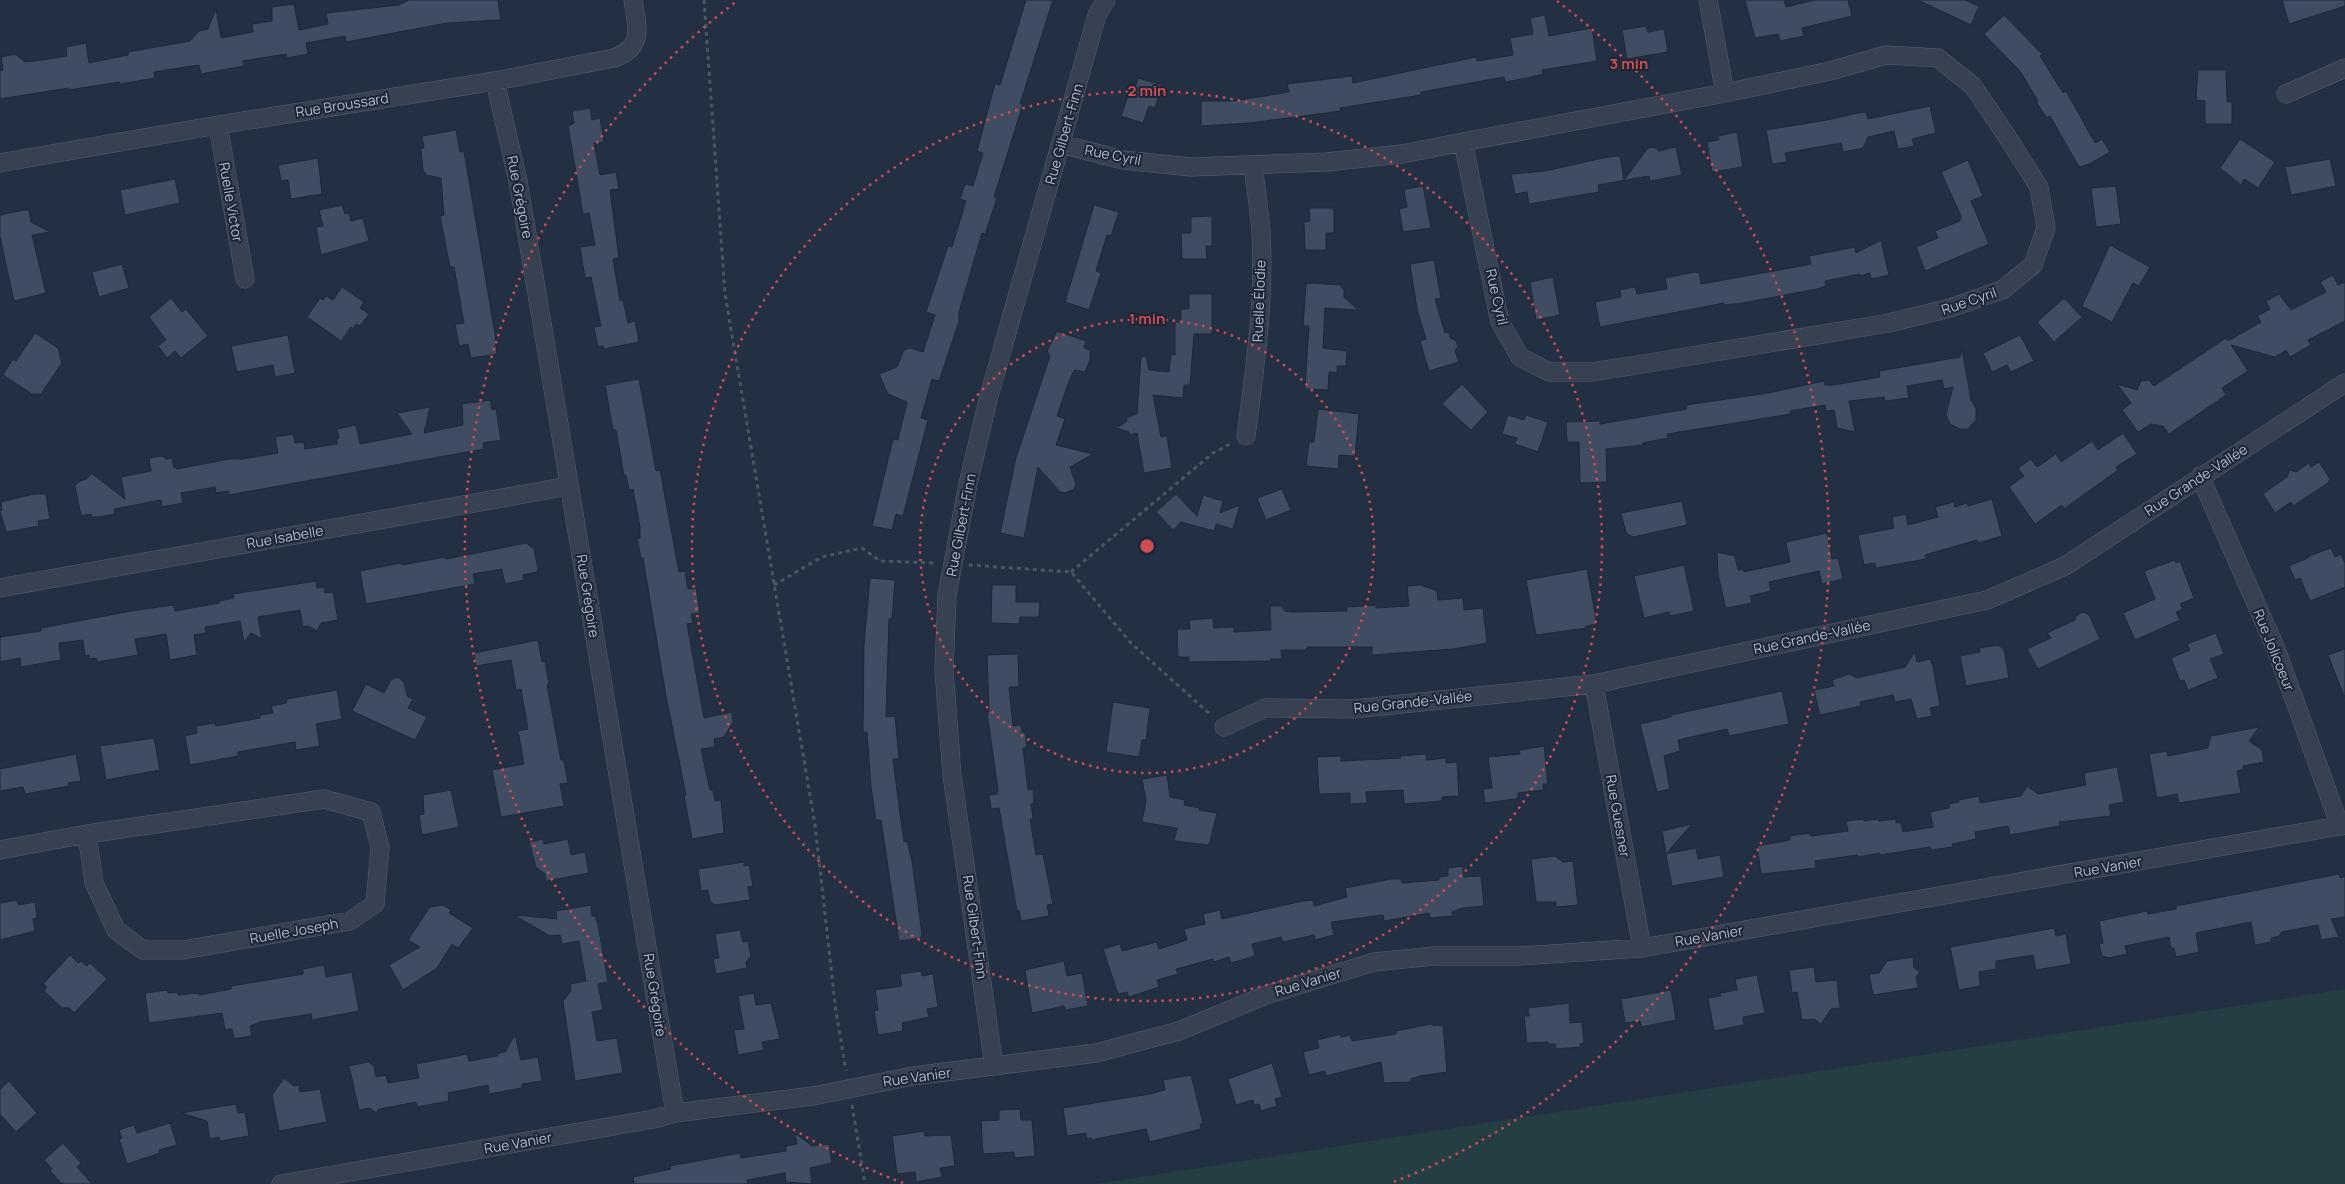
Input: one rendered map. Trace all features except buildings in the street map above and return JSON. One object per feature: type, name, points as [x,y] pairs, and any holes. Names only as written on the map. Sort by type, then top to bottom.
[{"type":"street","name":"Rue Broussard","points":[[0,163],[495,80],[622,55],[634,46],[638,31],[633,0]]},
{"type":"street","name":"Rue Gilbert-Finn","points":[[994,1066],[952,776],[944,670],[947,595],[968,484],[989,396],[1097,15],[1106,0]]},
{"type":"street","points":[[1708,0],[1725,93]]},
{"type":"street","name":"Rue Cyril","points":[[1061,144],[1123,160],[1191,167],[1327,162],[1374,157],[1463,142],[1725,93],[1830,71],[1886,56],[1938,58],[1974,86],[2039,187],[2046,228],[2033,265],[2002,290],[1950,308],[1889,323],[1592,372],[1550,372],[1520,357],[1500,322],[1463,142]]},
{"type":"street","points":[[2286,94],[2345,68]]},
{"type":"street","name":"Rue Grégoire","points":[[495,80],[518,181],[675,1113]]},
{"type":"street","name":"Ruelle Victor","points":[[218,125],[245,279]]},
{"type":"street","name":"Ruelle Élodie","points":[[1246,436],[1257,356],[1261,300],[1260,231],[1253,166]]},
{"type":"street","name":"Rue Grande-Vallée","points":[[1224,727],[1265,708],[1354,709],[1594,684],[1987,600],[2065,566],[2345,383]]},
{"type":"street","name":"Rue Jolicoeur","points":[[2200,476],[2276,649],[2343,826]]},
{"type":"street","name":"Rue Isabelle","points":[[0,588],[569,486]]},
{"type":"street","name":"Rue Guesner","points":[[1594,684],[1642,948]]},
{"type":"street","name":"Ruelle Joseph","points":[[0,850],[87,834],[324,799],[371,812],[380,847],[375,904],[350,921],[183,950],[143,950],[116,930],[94,883],[87,834]]},
{"type":"street","name":"Rue Vanier","points":[[281,1184],[654,1120],[675,1113],[813,1096],[849,1087],[1096,1053],[1179,1031],[1266,995],[1374,962],[1434,956],[1519,956],[1642,948],[2343,826]]},
{"type":"path","points":[[704,0],[725,294],[815,825],[836,1012],[865,1184]]},
{"type":"path","points":[[774,585],[822,558],[862,548],[880,561],[1071,572],[1213,453],[1246,436]]},
{"type":"path","points":[[1071,572],[1131,643],[1224,727]]},
{"type":"green space","points":[[2345,989],[2345,1184],[1096,1184]]}]
